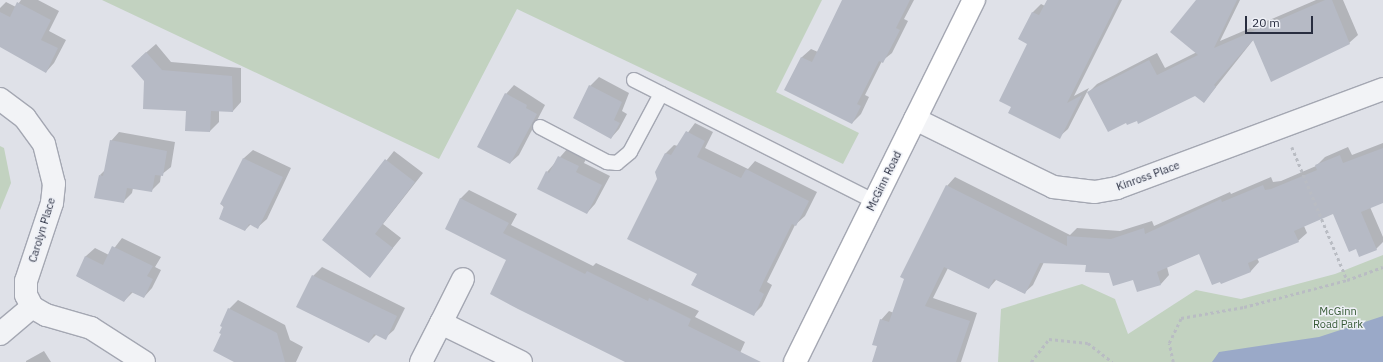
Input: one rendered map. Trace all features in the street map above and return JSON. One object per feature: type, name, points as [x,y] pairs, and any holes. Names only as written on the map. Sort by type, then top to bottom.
[{"type":"street","name":"McGinn Road","points":[[795,362],[974,0]]},
{"type":"street","name":"Kinross Place","points":[[915,119],[1053,187],[1095,192],[1117,188],[1383,89]]},
{"type":"street","name":"Carolyn Place","points":[[0,98],[25,118],[44,144],[54,184],[52,203],[26,281],[26,295],[32,307]]},
{"type":"street","points":[[421,362],[463,279]]},
{"type":"street","points":[[0,334],[32,307],[46,315],[90,328],[144,362]]},
{"type":"street","points":[[441,323],[521,362]]},
{"type":"lane","points":[[634,80],[874,201]]},
{"type":"lane","points":[[540,127],[607,162],[617,163],[630,152],[661,94]]},
{"type":"path","points":[[1284,126],[1347,280]]},
{"type":"path","points":[[1173,362],[1170,343],[1181,318],[1244,307],[1347,280],[1383,267]]},
{"type":"path","points":[[1031,362],[1049,339],[1088,343],[1112,362]]},
{"type":"green space","points":[[102,0],[822,0],[776,92],[859,133],[843,164],[517,9],[439,159]]},
{"type":"green space","points":[[0,146],[4,148],[11,183],[0,210]]},
{"type":"green space","name":"McGinn Road Park","points":[[1383,255],[1383,362],[998,362],[1001,309],[1082,284],[1115,299],[1128,334],[1196,290],[1241,299],[1335,274]]},
{"type":"water","points":[[1383,316],[1383,362],[1212,362],[1219,352],[1319,337]]},
{"type":"building","points":[[842,0],[910,0],[896,28],[900,30],[883,63],[879,61],[857,104],[861,106],[852,124],[784,90],[801,57],[812,62]]},
{"type":"building","points":[[1047,0],[1119,0],[1067,103],[1082,95],[1060,139],[1008,113],[1011,107],[999,101],[1027,44],[1018,39],[1032,12],[1039,15]]},
{"type":"building","points":[[1196,0],[1237,0],[1214,48],[1325,0],[1332,0],[1350,44],[1271,82],[1253,40],[1214,85],[1216,87],[1204,103],[1195,96],[1138,124],[1137,121],[1127,125],[1126,123],[1108,132],[1087,92],[1149,60],[1157,75],[1198,55],[1170,32]]},
{"type":"building","points":[[17,2],[51,20],[41,40],[58,48],[46,73],[0,47],[0,12],[10,17]]},
{"type":"building","points":[[146,52],[162,70],[232,76],[233,112],[211,111],[210,132],[185,131],[186,111],[143,109],[144,81],[131,66]]},
{"type":"building","points":[[589,85],[622,102],[614,120],[620,123],[611,139],[573,118]]},
{"type":"building","points":[[505,93],[527,105],[526,108],[537,114],[510,164],[477,147]]},
{"type":"building","points":[[686,131],[705,141],[697,157],[741,178],[746,169],[809,201],[796,226],[792,224],[766,276],[759,291],[764,294],[754,316],[691,285],[697,274],[627,239],[657,179],[655,172],[665,153],[671,155]]},
{"type":"building","points":[[110,140],[167,151],[163,176],[155,175],[152,192],[127,188],[124,203],[94,198],[99,175],[103,176]]},
{"type":"building","points":[[1383,148],[1383,203],[1361,212],[1377,250],[1359,257],[1356,249],[1349,252],[1333,214],[1294,231],[1299,242],[1248,263],[1251,272],[1221,284],[1220,282],[1212,285],[1199,254],[1157,272],[1161,285],[1137,292],[1133,280],[1113,286],[1109,273],[1085,272],[1086,265],[1040,263],[1025,294],[994,279],[989,289],[944,267],[925,306],[970,321],[956,362],[872,362],[877,346],[872,345],[880,319],[889,322],[904,279],[900,277],[946,185],[1067,246],[1067,236],[1111,239],[1144,228],[1145,234],[1221,199],[1222,202],[1263,185],[1265,190],[1271,189],[1317,170],[1315,165],[1340,155],[1343,163]]},
{"type":"building","points":[[558,156],[579,166],[576,172],[602,185],[587,214],[537,189],[546,171],[549,173]]},
{"type":"building","points":[[243,158],[283,177],[258,229],[249,224],[245,231],[219,219],[224,206],[220,204]]},
{"type":"building","points":[[385,159],[415,182],[375,234],[393,248],[370,278],[322,240]]},
{"type":"building","points":[[460,198],[509,223],[503,233],[585,274],[587,271],[648,301],[649,298],[691,319],[688,326],[761,362],[625,362],[490,294],[506,260],[445,229]]},
{"type":"building","points":[[112,246],[153,266],[147,276],[153,279],[144,298],[131,292],[124,302],[76,276],[85,256],[103,265]]},
{"type":"building","points":[[312,275],[397,316],[386,340],[374,334],[369,343],[296,307]]},
{"type":"building","points":[[228,308],[277,333],[285,362],[234,362],[213,351],[221,334],[219,333],[222,327],[220,326]]}]
